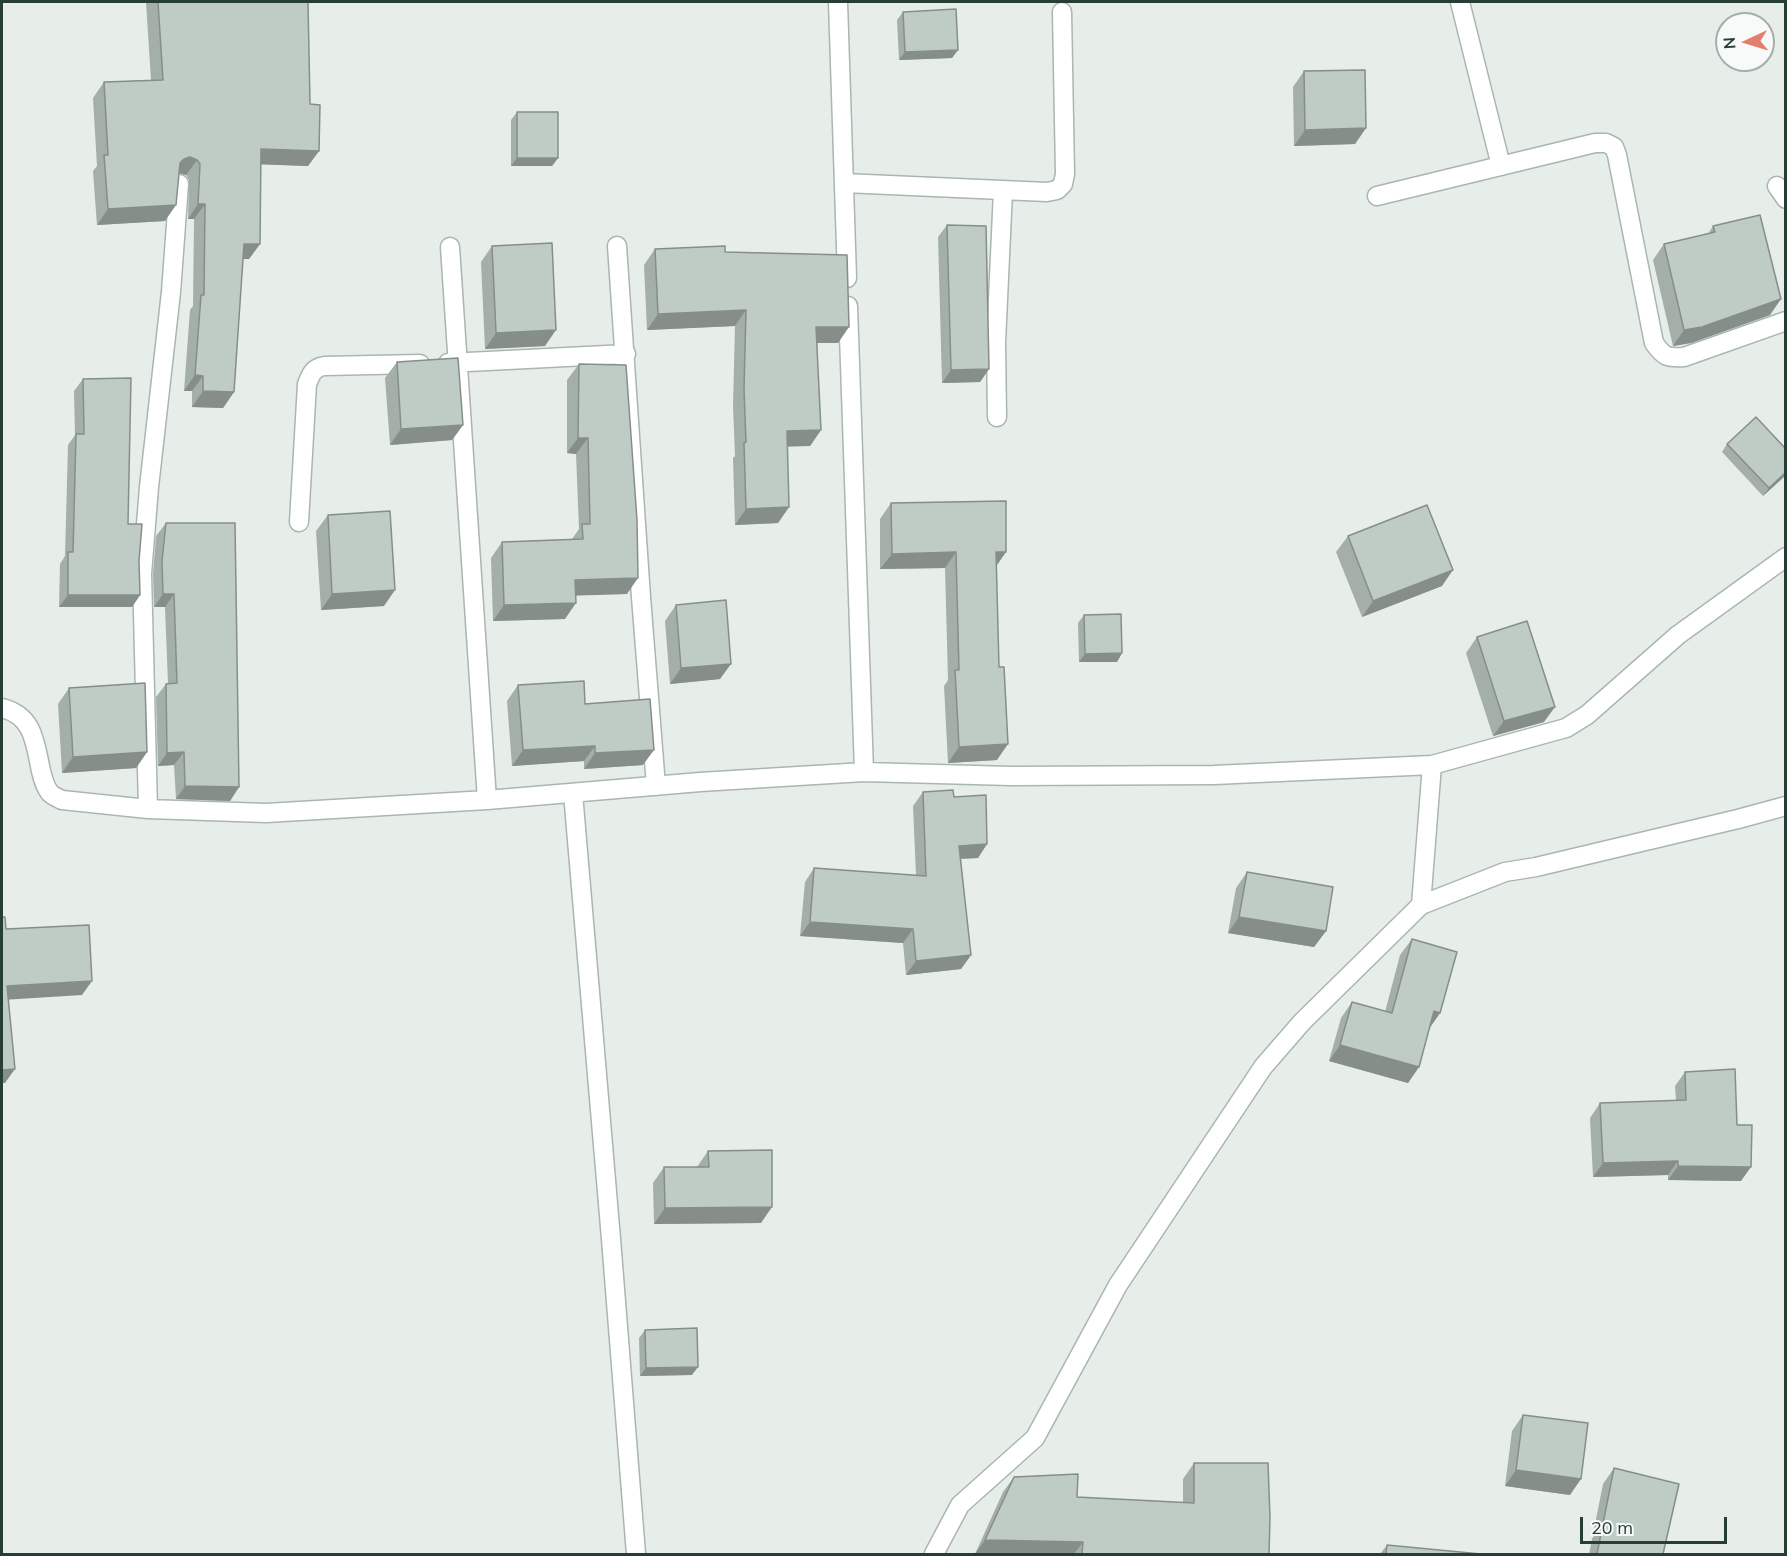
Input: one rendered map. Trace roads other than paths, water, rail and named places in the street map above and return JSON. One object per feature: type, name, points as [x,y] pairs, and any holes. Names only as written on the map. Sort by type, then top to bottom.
[{"type":"street","points":[[838,2],[864,772]]},
{"type":"street","points":[[1460,2],[1501,166]]},
{"type":"street","points":[[844,183],[1003,191],[1047,192],[1057,190],[1063,184],[1065,155],[1062,12]]},
{"type":"street","points":[[1377,196],[1594,143],[1606,143],[1614,147],[1617,156],[1654,343],[1662,355],[1672,358],[1684,357],[1785,321]]},
{"type":"street","points":[[148,809],[142,574],[148,486],[171,292],[178,184]]},
{"type":"street","points":[[997,417],[996,342],[1003,191]]},
{"type":"street","points":[[617,246],[656,786]]},
{"type":"street","points":[[450,247],[487,801]]},
{"type":"street","points":[[299,522],[307,384],[310,374],[316,368],[626,354]]},
{"type":"street","points":[[2,708],[14,711],[27,722],[34,737],[44,783],[51,795],[62,800],[148,809],[266,813],[487,801],[656,786],[864,772],[1011,776],[1214,775],[1432,765],[1566,728],[1587,715],[1678,635],[1785,557]]},
{"type":"street","points":[[1421,906],[1432,765]]},
{"type":"street","points":[[573,793],[636,1554]]},
{"type":"street","points":[[934,1554],[960,1504],[1035,1438],[1118,1285],[1263,1066],[1302,1022],[1421,906],[1505,872],[1536,867],[1785,806]]}]
